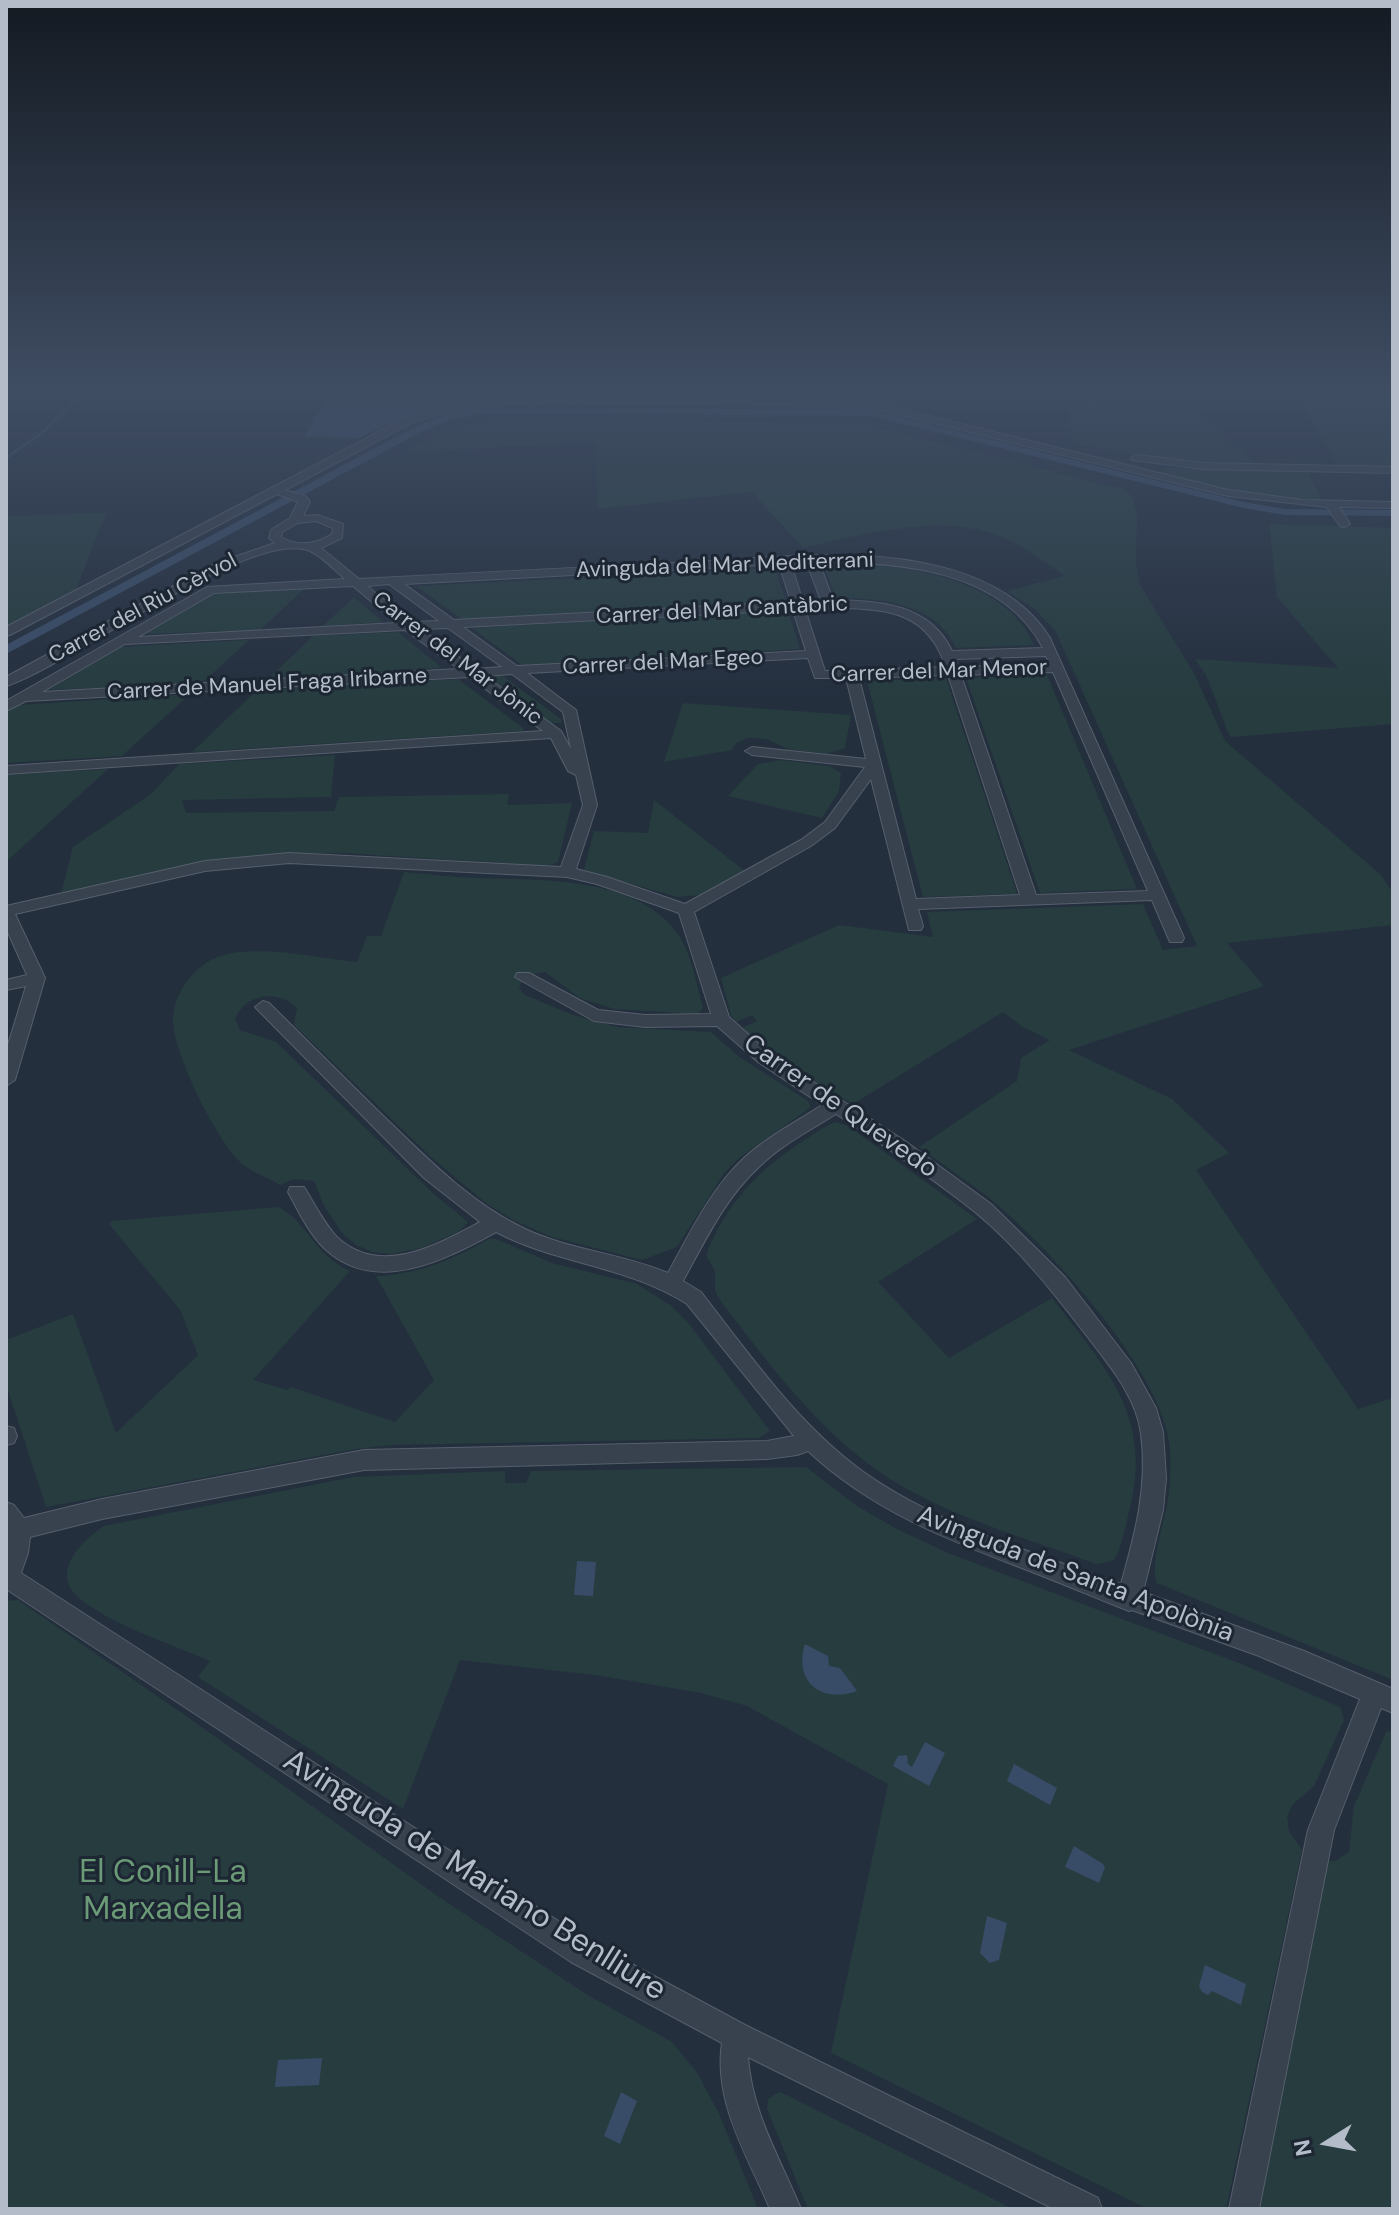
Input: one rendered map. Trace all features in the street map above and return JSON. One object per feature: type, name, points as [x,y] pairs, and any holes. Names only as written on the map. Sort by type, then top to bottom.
[{"type":"street","points":[[6,632],[277,491]]},
{"type":"street","points":[[279,491],[301,498],[304,502],[295,520]]},
{"type":"street","points":[[1227,491],[1255,498],[1393,505]]},
{"type":"street","points":[[1331,504],[1343,524]]},
{"type":"street","points":[[317,518],[339,526],[338,536],[312,546],[280,541],[281,526],[295,520],[317,518]]},
{"type":"street","name":"Carrer del Riu Cèrvol","points":[[6,674],[211,562],[280,541]]},
{"type":"street","name":"Carrer del Riu Cèrvol","points":[[6,682],[218,566],[280,541]]},
{"type":"street","name":"Carrer del Mar Jònic","points":[[312,546],[408,626],[556,734],[590,805],[567,872]]},
{"type":"street","points":[[812,559],[828,604]]},
{"type":"street","name":"Avinguda del Mar Mediterrani","points":[[6,707],[211,590],[812,559],[911,564],[965,579],[1006,599],[1038,629],[1051,652],[1176,938]]},
{"type":"street","points":[[784,561],[813,654]]},
{"type":"street","name":"Carrer del Mar Jònic","points":[[391,580],[569,710],[584,788]]},
{"type":"street","name":"Carrer del Mar Cantàbric","points":[[120,642],[828,604],[859,604],[920,619],[936,633],[948,655],[1030,901]]},
{"type":"street","name":"Carrer del Mar Menor","points":[[948,655],[1051,652]]},
{"type":"street","name":"Carrer del Mar Menor","points":[[813,654],[820,675],[1058,668]]},
{"type":"street","name":"Carrer del Mar Egeo","points":[[512,671],[813,654]]},
{"type":"street","name":"Carrer de Manuel Fraga Iribarne","points":[[22,698],[512,671]]},
{"type":"street","points":[[852,674],[915,926]]},
{"type":"street","points":[[6,770],[556,734]]},
{"type":"street","points":[[752,751],[875,764]]},
{"type":"street","points":[[7,1074],[37,978],[6,911],[205,866],[289,858],[567,872],[602,880],[686,910],[806,843],[830,825],[875,764]]},
{"type":"street","points":[[910,904],[1156,895]]},
{"type":"street","name":"Carrer de Quevedo","points":[[686,910],[721,1020],[764,1058],[898,1146],[984,1209],[1058,1283],[1124,1369],[1145,1408],[1152,1432],[1155,1478],[1152,1510],[1129,1600]]},
{"type":"street","points":[[523,977],[594,1015],[645,1021],[721,1020]]},
{"type":"street","points":[[6,985],[37,978]]},
{"type":"street","name":"Avinguda de Santa Apolònia","points":[[263,1007],[428,1172],[496,1223],[543,1246],[636,1269],[673,1282],[694,1298],[810,1438],[854,1477],[896,1505],[947,1529],[1129,1600],[1253,1644],[1384,1697]]},
{"type":"street","points":[[673,1282],[717,1206],[740,1174],[764,1152],[836,1105]]},
{"type":"street","points":[[297,1192],[331,1243],[352,1258],[371,1263],[417,1260],[496,1223]]},
{"type":"street","points":[[7,1577],[19,1545],[12,1521],[102,1509],[364,1460],[767,1450],[797,1446],[810,1438]]},
{"type":"street","name":"Avinguda de Mariano Benlliure","points":[[7,1577],[581,1952],[737,2036],[1087,2209]]},
{"type":"street","points":[[1244,2209],[1321,1830],[1384,1697]]},
{"type":"street","points":[[737,2036],[731,2058],[737,2095],[786,2209]]},
{"type":"green space","points":[[597,491],[1126,491],[1132,497],[1137,514],[1136,563],[1140,585],[1195,675],[1225,741],[1380,874],[1393,893],[1393,925],[1227,943],[1264,986],[1069,1050],[1172,1099],[1229,1153],[1196,1170],[1358,1409],[1393,1398],[1393,1680],[1157,1583],[1155,1565],[1168,1500],[1170,1451],[1164,1421],[1149,1387],[1101,1316],[1044,1249],[993,1201],[919,1147],[1017,1081],[1021,1058],[1050,1040],[1023,1027],[1003,1012],[853,1104],[792,1069],[740,1029],[757,1021],[752,1015],[736,1022],[731,1015],[721,978],[839,925],[933,937],[927,912],[1143,904],[1163,950],[1197,946],[1056,632],[1036,610],[1007,591],[1065,576],[1002,537],[953,526],[902,528],[803,548],[752,492],[598,509]]},
{"type":"green space","points":[[1236,491],[1318,491],[1323,501],[1281,498]]},
{"type":"green space","points":[[106,513],[75,592],[6,628],[6,516]]},
{"type":"green space","points":[[1269,524],[1393,528],[1393,724],[1231,737],[1206,675],[1195,659],[1338,668],[1277,597]]},
{"type":"green space","points":[[823,564],[911,570],[972,588],[998,602],[1019,621],[1034,645],[956,648],[947,633],[921,612],[870,599],[836,598]]},
{"type":"green space","points":[[775,568],[786,602],[461,619],[416,586]]},
{"type":"green space","points":[[304,589],[260,630],[145,634],[213,594]]},
{"type":"green space","points":[[354,597],[383,622],[323,626]]},
{"type":"green space","points":[[788,611],[800,649],[522,665],[472,628]]},
{"type":"green space","points":[[398,632],[442,668],[268,679],[313,636]]},
{"type":"green space","points":[[249,640],[202,683],[48,690],[121,647]]},
{"type":"green space","points":[[497,675],[503,676],[561,719],[561,723],[551,723],[493,680]]},
{"type":"green space","points":[[1047,675],[1137,889],[1040,893],[966,678]]},
{"type":"green space","points":[[946,678],[1017,894],[923,897],[867,681]]},
{"type":"green space","points":[[458,679],[524,731],[192,752],[257,690]]},
{"type":"green space","points":[[190,694],[122,756],[6,763],[6,712],[19,705]]},
{"type":"green space","points":[[683,703],[851,715],[845,748],[826,754],[788,749],[766,739],[748,738],[736,743],[732,750],[664,762]]},
{"type":"green space","points":[[335,755],[331,797],[182,800],[186,813],[334,811],[339,797],[509,794],[507,805],[572,803],[558,862],[548,866],[343,853],[271,855],[61,894],[73,847],[151,794],[179,764]]},
{"type":"green space","points":[[781,760],[829,766],[841,773],[839,791],[822,818],[728,796],[758,764]]},
{"type":"green space","points":[[108,769],[6,862],[6,775]]},
{"type":"green space","points":[[654,800],[745,871],[702,895],[677,897],[584,870],[594,831],[648,833]]},
{"type":"green space","points":[[404,872],[557,881],[612,891],[637,901],[659,914],[682,941],[703,1008],[698,1014],[614,1009],[580,998],[545,972],[523,976],[519,988],[525,995],[573,1015],[617,1027],[711,1032],[738,1056],[808,1101],[811,1107],[739,1158],[724,1173],[677,1247],[642,1260],[552,1237],[515,1221],[487,1204],[432,1158],[294,1025],[297,1008],[272,996],[254,999],[240,1010],[235,1019],[240,1030],[276,1042],[434,1194],[468,1222],[458,1232],[421,1248],[392,1254],[372,1252],[356,1245],[343,1234],[324,1206],[314,1181],[294,1179],[280,1185],[238,1160],[196,1092],[179,1050],[173,1017],[187,981],[201,967],[218,957],[268,951],[357,962],[367,936],[381,936]]},
{"type":"green space","points":[[836,1122],[848,1126],[977,1219],[878,1282],[949,1358],[1052,1298],[1106,1371],[1120,1394],[1135,1446],[1130,1508],[1113,1561],[1096,1564],[958,1514],[881,1473],[815,1416],[722,1303],[715,1291],[715,1272],[706,1255],[733,1204],[758,1176],[787,1152]]},
{"type":"green space","points":[[279,1207],[328,1257],[350,1271],[253,1380],[288,1390],[291,1387],[395,1422],[434,1380],[376,1276],[421,1269],[489,1239],[496,1239],[552,1263],[637,1284],[670,1305],[689,1324],[770,1431],[759,1438],[393,1445],[356,1449],[46,1507],[6,1384],[6,1340],[73,1314],[116,1433],[198,1355],[180,1310],[109,1224],[112,1221]]},
{"type":"green space","points":[[806,1467],[857,1506],[948,1553],[1244,1665],[1340,1707],[1344,1720],[1314,1786],[1293,1804],[1287,1816],[1289,1831],[1302,1850],[1226,2209],[1148,2209],[831,2053],[888,1784],[747,1706],[701,1693],[596,1675],[460,1660],[403,1809],[198,1677],[210,1661],[121,1624],[88,1605],[76,1595],[67,1576],[73,1556],[104,1526],[353,1477],[505,1471],[505,1483],[526,1483],[531,1471]]},
{"type":"green space","name":"El Conill-La Marxadella","points":[[18,1600],[439,1897],[586,1994],[672,2042],[698,2074],[720,2116],[758,2209],[6,2209],[6,1601]]},
{"type":"green space","points":[[1393,1730],[1393,2209],[1258,2209],[1326,1861],[1335,1861],[1349,1852],[1354,1806],[1386,1732]]},
{"type":"green space","points":[[779,2092],[1013,2209],[808,2209],[767,2109],[768,2099]]},
{"type":"water","points":[[577,1561],[596,1562],[593,1596],[574,1595]]},
{"type":"water","points":[[805,1644],[828,1656],[829,1666],[840,1668],[857,1691],[832,1694],[813,1687],[803,1669]]},
{"type":"water","points":[[925,1742],[945,1753],[929,1786],[893,1766],[898,1756],[907,1755],[908,1764],[912,1767]]},
{"type":"water","points":[[1014,1764],[1057,1788],[1050,1805],[1007,1781]]},
{"type":"water","points":[[1074,1846],[1103,1864],[1105,1867],[1099,1883],[1065,1867]]},
{"type":"water","points":[[987,1916],[1007,1923],[999,1960],[990,1963],[980,1953]]},
{"type":"water","points":[[1205,1965],[1246,1984],[1241,2005],[1212,1991],[1208,1995],[1202,1992],[1199,1986]]},
{"type":"water","points":[[322,2058],[319,2085],[275,2087],[278,2060]]},
{"type":"water","points":[[621,2092],[637,2101],[620,2144],[604,2136]]},
{"type":"waterway","points":[[6,650],[302,491]]},
{"type":"waterway","points":[[1189,491],[1285,512],[1393,513]]}]
